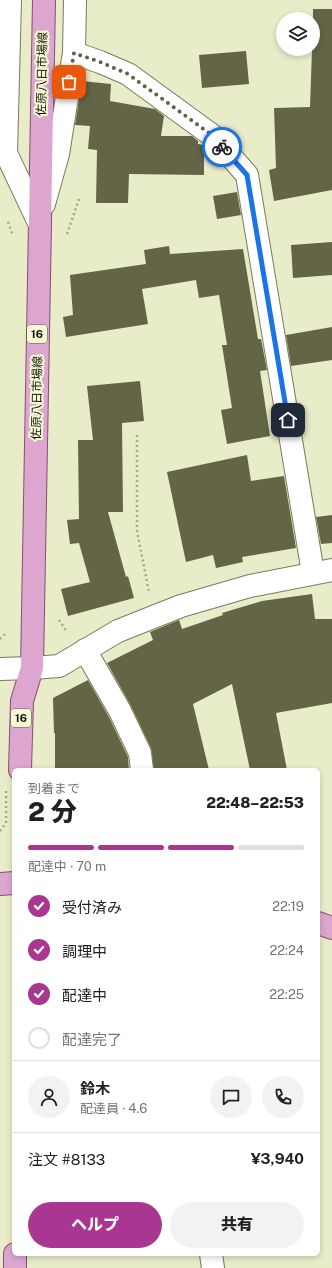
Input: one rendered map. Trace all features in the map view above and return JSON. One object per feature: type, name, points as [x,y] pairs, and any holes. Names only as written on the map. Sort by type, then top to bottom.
[{"type":"main road","name":"佐原八日市場線","points":[[20,768],[22,702],[32,668],[44,0]]},
{"type":"main road","points":[[0,884],[12,883]]},
{"type":"main road","points":[[320,924],[332,928]]},
{"type":"main road","points":[[15,1256],[15,1268]]},
{"type":"street","points":[[10,0],[4,58],[6,153],[39,223]]},
{"type":"street","points":[[39,223],[58,154],[74,53],[75,0]]},
{"type":"street","points":[[0,669],[59,666],[118,631],[155,615],[218,594],[322,571],[247,175],[213,136],[134,78],[100,62],[74,53]]},
{"type":"street","points":[[85,650],[120,711],[140,753],[142,768]]},
{"type":"street","points":[[211,1256],[213,1268]]},
{"type":"path","points":[[137,435],[137,531],[155,615]]},
{"type":"building","points":[[313,9],[332,9],[332,190],[274,201],[269,170],[276,168],[274,108],[310,107],[312,56],[320,56],[320,12],[313,12]]},
{"type":"building","points":[[246,51],[249,84],[202,88],[199,55]]},
{"type":"building","points":[[82,81],[111,84],[110,101],[155,109],[164,116],[161,136],[192,136],[198,141],[198,144],[204,145],[204,175],[129,174],[128,203],[96,203],[97,150],[88,149],[90,126],[75,125]]},
{"type":"building","points":[[237,192],[241,215],[217,219],[213,196]]},
{"type":"building","points":[[332,242],[332,275],[293,278],[291,245]]},
{"type":"building","points":[[169,246],[170,254],[243,249],[258,339],[261,339],[267,370],[260,371],[270,436],[227,444],[221,410],[232,408],[222,345],[227,345],[219,295],[199,298],[196,280],[142,289],[148,324],[66,337],[63,317],[73,315],[70,275],[146,264],[144,250]]},
{"type":"building","points":[[332,327],[332,360],[291,366],[286,335]]},
{"type":"building","points":[[140,381],[144,421],[122,423],[123,512],[108,512],[126,577],[128,576],[134,598],[68,616],[61,589],[90,582],[79,543],[70,544],[67,520],[79,519],[78,440],[93,440],[87,386]]},
{"type":"building","points":[[247,455],[251,481],[284,476],[296,548],[242,557],[243,562],[216,568],[213,555],[186,562],[167,472]]},
{"type":"building","points":[[332,515],[332,543],[321,544],[316,517]]},
{"type":"building","points":[[312,594],[315,619],[332,619],[332,703],[276,713],[287,768],[250,768],[232,684],[193,704],[209,768],[154,768],[151,748],[131,706],[107,663],[153,640],[150,632],[179,620],[182,629],[223,615],[222,613],[262,601]]},
{"type":"building","points":[[88,680],[109,717],[128,757],[129,768],[55,768],[53,698]]},
{"type":"way so far","points":[[69,82],[74,53],[100,62],[128,74],[213,136],[222,147]]},
{"type":"route","points":[[222,147],[247,175],[288,420]]}]
